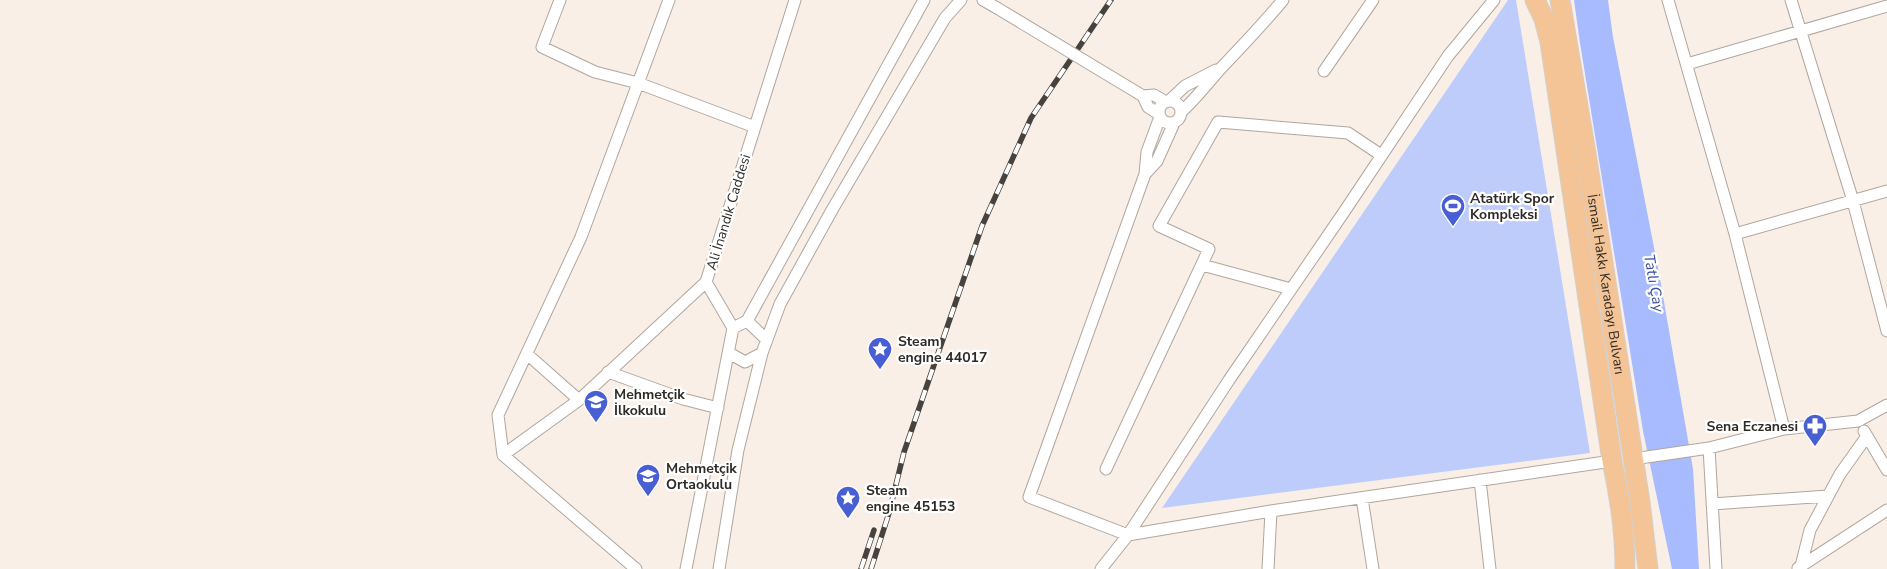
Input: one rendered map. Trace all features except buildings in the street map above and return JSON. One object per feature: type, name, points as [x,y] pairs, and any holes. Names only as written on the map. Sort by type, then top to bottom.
[{"type":"highway","points":[[1535,0],[1544,19],[1550,42],[1612,461],[1620,500],[1625,543],[1625,569]]},
{"type":"highway","name":"İsmail Hakkı Karadayı Bulvarı","points":[[1560,0],[1638,459],[1648,569]]},
{"type":"street","points":[[560,0],[542,47],[595,72],[638,83],[755,127]]},
{"type":"street","points":[[636,569],[503,455],[498,415],[581,238],[669,0]]},
{"type":"street","name":"Ali İnandık Caddesi","points":[[733,328],[706,282],[795,0]]},
{"type":"street","points":[[686,569],[733,328],[747,321],[924,0]]},
{"type":"street","points":[[719,569],[738,450],[762,353],[780,304],[832,210],[945,18],[961,0]]},
{"type":"street","points":[[983,0],[1140,95],[1148,106],[1165,122],[1174,123]]},
{"type":"street","points":[[1145,174],[1157,161],[1181,112],[1257,32],[1284,0]]},
{"type":"street","points":[[1324,71],[1373,0]]},
{"type":"street","points":[[1101,569],[1128,535],[1228,380],[1448,56],[1494,0]]},
{"type":"street","points":[[1668,0],[1735,234],[1784,429]]},
{"type":"street","points":[[1791,0],[1853,201],[1887,331]]},
{"type":"street","points":[[1687,64],[1887,6]]},
{"type":"street","points":[[1222,67],[1185,86],[1160,107],[1159,116],[1147,152],[1145,174],[1029,496],[1128,535],[1271,511],[1612,461]]},
{"type":"street","points":[[1140,95],[1154,95],[1167,102],[1177,104],[1181,112]]},
{"type":"street","points":[[1106,469],[1209,249],[1160,226],[1218,122],[1348,133],[1382,155]]},
{"type":"street","points":[[1735,234],[1887,191]]},
{"type":"street","points":[[1202,265],[1291,289]]},
{"type":"street","points":[[503,455],[579,400],[706,282]]},
{"type":"street","points":[[747,321],[767,340]]},
{"type":"street","points":[[729,353],[745,362],[762,353]]},
{"type":"street","points":[[527,354],[579,400]]},
{"type":"street","points":[[608,372],[718,408]]},
{"type":"street","points":[[1638,459],[1709,448],[1784,429],[1858,421],[1887,405]]},
{"type":"street","points":[[1858,421],[1887,470]]},
{"type":"street","points":[[1799,568],[1810,530],[1840,474],[1867,436]]},
{"type":"street","points":[[1709,448],[1716,569]]},
{"type":"street","points":[[1480,480],[1490,569]]},
{"type":"street","points":[[1712,504],[1828,496]]},
{"type":"street","points":[[1362,498],[1372,569]]},
{"type":"street","points":[[1799,568],[1887,510]]},
{"type":"street","points":[[1268,569],[1271,511]]},
{"type":"shaded area","name":"Atatürk Spor Kompleksi","points":[[1508,0],[1516,0],[1590,453],[1162,508]]},
{"type":"water","name":"Tatlı Çay","points":[[1574,0],[1608,0],[1613,37],[1659,273],[1693,469],[1699,569],[1672,569],[1643,431]]},
{"type":"railway","points":[[871,569],[889,513],[904,452],[982,226],[1031,118],[1111,0]]},
{"type":"railway","points":[[861,569],[874,530]]},
{"type":"place","name":"Atatürk Spor Kompleksi","points":[[1453,227]]},
{"type":"place","name":"Steam engine 44017","points":[[880,370]]},
{"type":"place","name":"Mehmetçik İlkokulu","points":[[596,423]]},
{"type":"place","name":"Sena Eczanesi","points":[[1815,447]]},
{"type":"place","name":"Mehmetçik Ortaokulu","points":[[648,497]]},
{"type":"place","name":"Steam engine 45153","points":[[848,519]]}]
